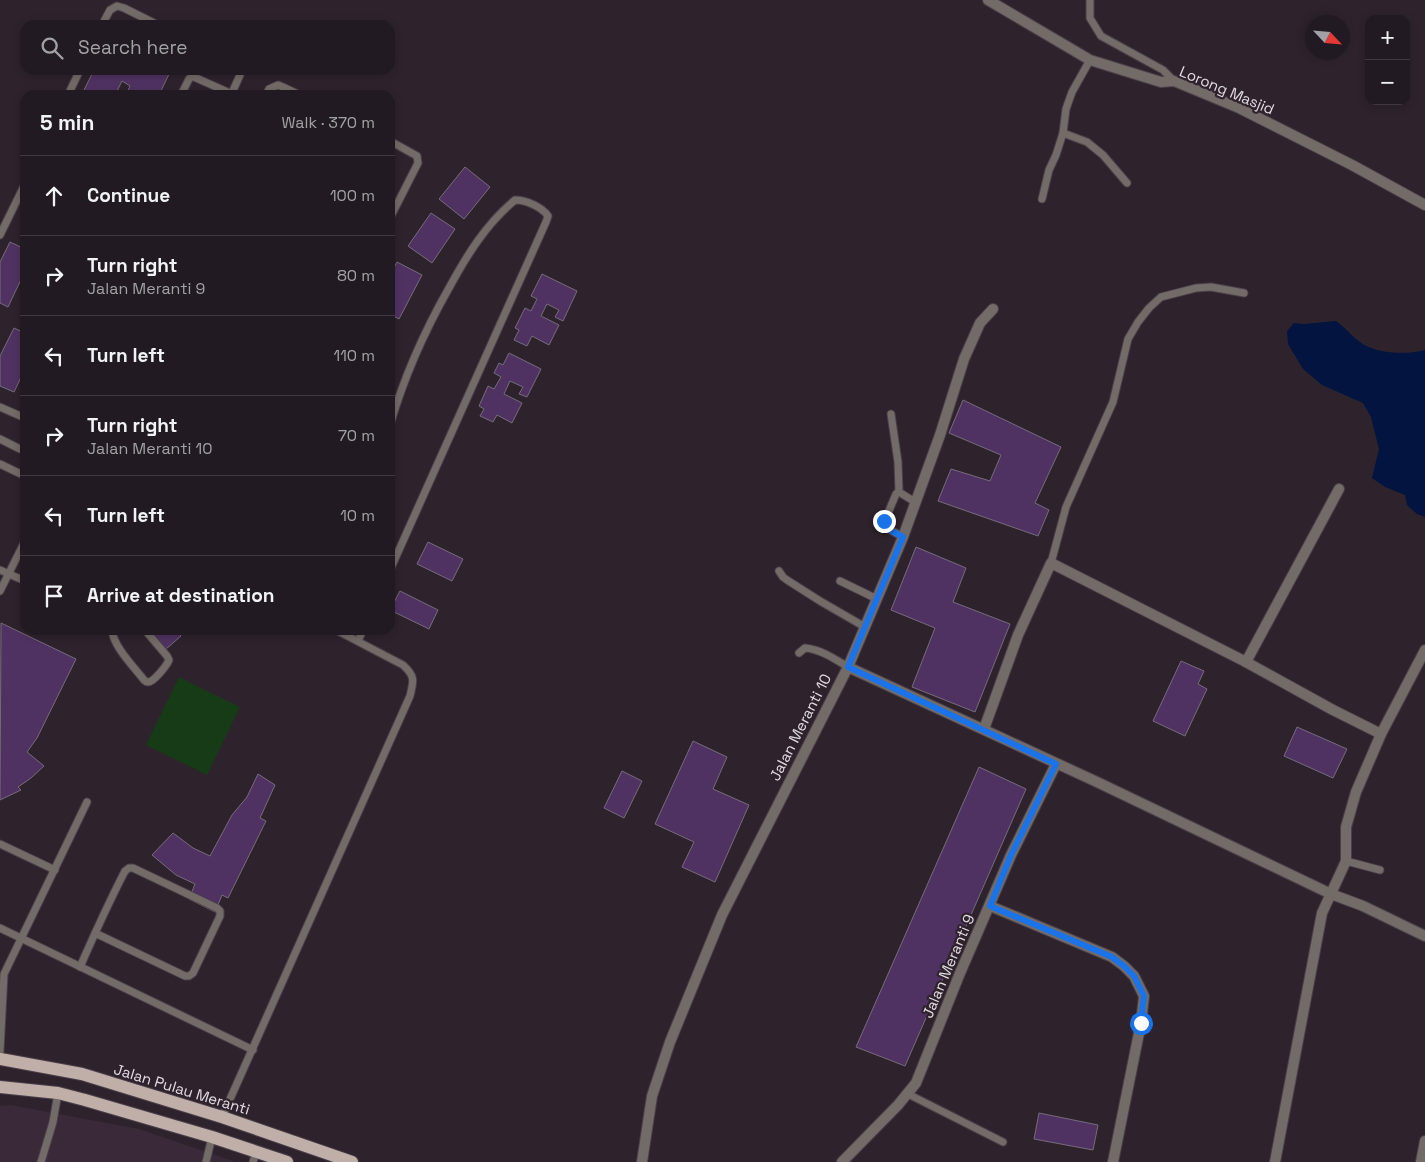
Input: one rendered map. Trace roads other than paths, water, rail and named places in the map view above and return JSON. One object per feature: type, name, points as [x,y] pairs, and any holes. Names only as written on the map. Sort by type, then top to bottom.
[{"type":"main road","name":"Jalan Pulau Meranti","points":[[0,1059],[82,1074],[222,1117],[352,1162]]},
{"type":"main road","points":[[0,1087],[58,1093],[212,1137],[255,1157],[287,1162]]},
{"type":"street","name":"Lorong Masjid","points":[[988,0],[1090,60],[1153,80],[1161,82],[1174,81],[1248,112],[1352,164],[1425,205]]},
{"type":"street","name":"Jalan Meranti 10","points":[[642,1162],[652,1096],[670,1042],[722,915],[848,667],[903,537],[940,435],[964,360],[980,323],[993,309]]},
{"type":"street","points":[[1246,662],[1339,489]]},
{"type":"street","points":[[984,729],[1018,636],[1051,563],[1246,662],[1381,734]]},
{"type":"street","points":[[1275,1162],[1322,913],[1346,861],[1346,826],[1356,792],[1381,734],[1425,650]]},
{"type":"street","points":[[848,667],[910,697],[984,729],[1331,894],[1363,906],[1425,936]]},
{"type":"street","name":"Jalan Meranti 9","points":[[842,1162],[898,1106],[916,1083],[960,973],[1011,855],[1056,764]]},
{"type":"street","points":[[990,906],[1112,957],[1134,976],[1144,996],[1141,1023],[1113,1162]]},
{"type":"street","points":[[1421,1162],[1425,1141]]},
{"type":"lane","points":[[1090,0],[1090,18],[1101,36],[1163,70],[1174,81]]},
{"type":"lane","points":[[105,20],[110,10],[117,6],[147,20]]},
{"type":"lane","points":[[1042,199],[1063,133],[1066,109],[1072,92],[1090,60]]},
{"type":"lane","points":[[70,90],[78,75]]},
{"type":"lane","points":[[233,90],[240,75]]},
{"type":"lane","points":[[184,90],[191,77],[194,77],[222,90]]},
{"type":"lane","points":[[268,90],[278,85],[289,90]]},
{"type":"lane","points":[[1063,133],[1086,142],[1103,155],[1127,183]]},
{"type":"lane","points":[[395,143],[418,156],[418,163],[395,208]]},
{"type":"lane","points":[[0,235],[20,194]]},
{"type":"lane","points":[[395,409],[416,352],[429,325],[465,258],[486,228],[515,200],[523,200],[545,211],[548,216],[546,222],[395,559]]},
{"type":"lane","points":[[1051,563],[1066,507],[1113,402],[1128,339],[1138,322],[1161,297],[1196,288],[1211,287],[1244,293]]},
{"type":"lane","points":[[0,406],[20,416]]},
{"type":"lane","points":[[891,414],[898,462],[899,492],[896,494],[883,525],[903,537]]},
{"type":"lane","points":[[0,439],[20,449]]},
{"type":"lane","points":[[1,466],[20,474]]},
{"type":"lane","points":[[899,492],[915,502]]},
{"type":"lane","points":[[0,591],[20,551]]},
{"type":"lane","points":[[0,570],[20,579]]},
{"type":"lane","points":[[779,571],[786,580],[865,627]]},
{"type":"lane","points":[[840,581],[877,599]]},
{"type":"lane","points":[[113,635],[113,639],[121,650],[144,680],[148,682],[152,681],[169,660],[149,635]]},
{"type":"lane","points":[[222,1117],[410,696],[413,683],[412,673],[394,659],[346,635]]},
{"type":"lane","points":[[358,641],[361,635]]},
{"type":"lane","points":[[799,653],[804,648],[812,649],[848,667]]},
{"type":"lane","points":[[0,1051],[2,981],[87,802]]},
{"type":"lane","points":[[0,844],[54,870]]},
{"type":"lane","points":[[1346,861],[1380,870]]},
{"type":"lane","points":[[80,967],[95,933],[125,871],[129,868],[133,868],[220,911],[220,916],[193,973],[189,976],[184,976],[95,933]]},
{"type":"lane","points":[[0,928],[253,1050]]},
{"type":"lane","points":[[41,1162],[53,1122],[58,1093]]},
{"type":"lane","points":[[908,1094],[1003,1142]]},
{"type":"lane","points":[[206,1162],[212,1137]]},
{"type":"water","points":[[1336,321],[1357,340],[1374,349],[1400,353],[1425,350],[1425,517],[1417,514],[1407,505],[1405,495],[1385,487],[1372,478],[1379,449],[1371,417],[1363,403],[1322,385],[1303,369],[1288,344],[1287,331],[1294,323]]}]
